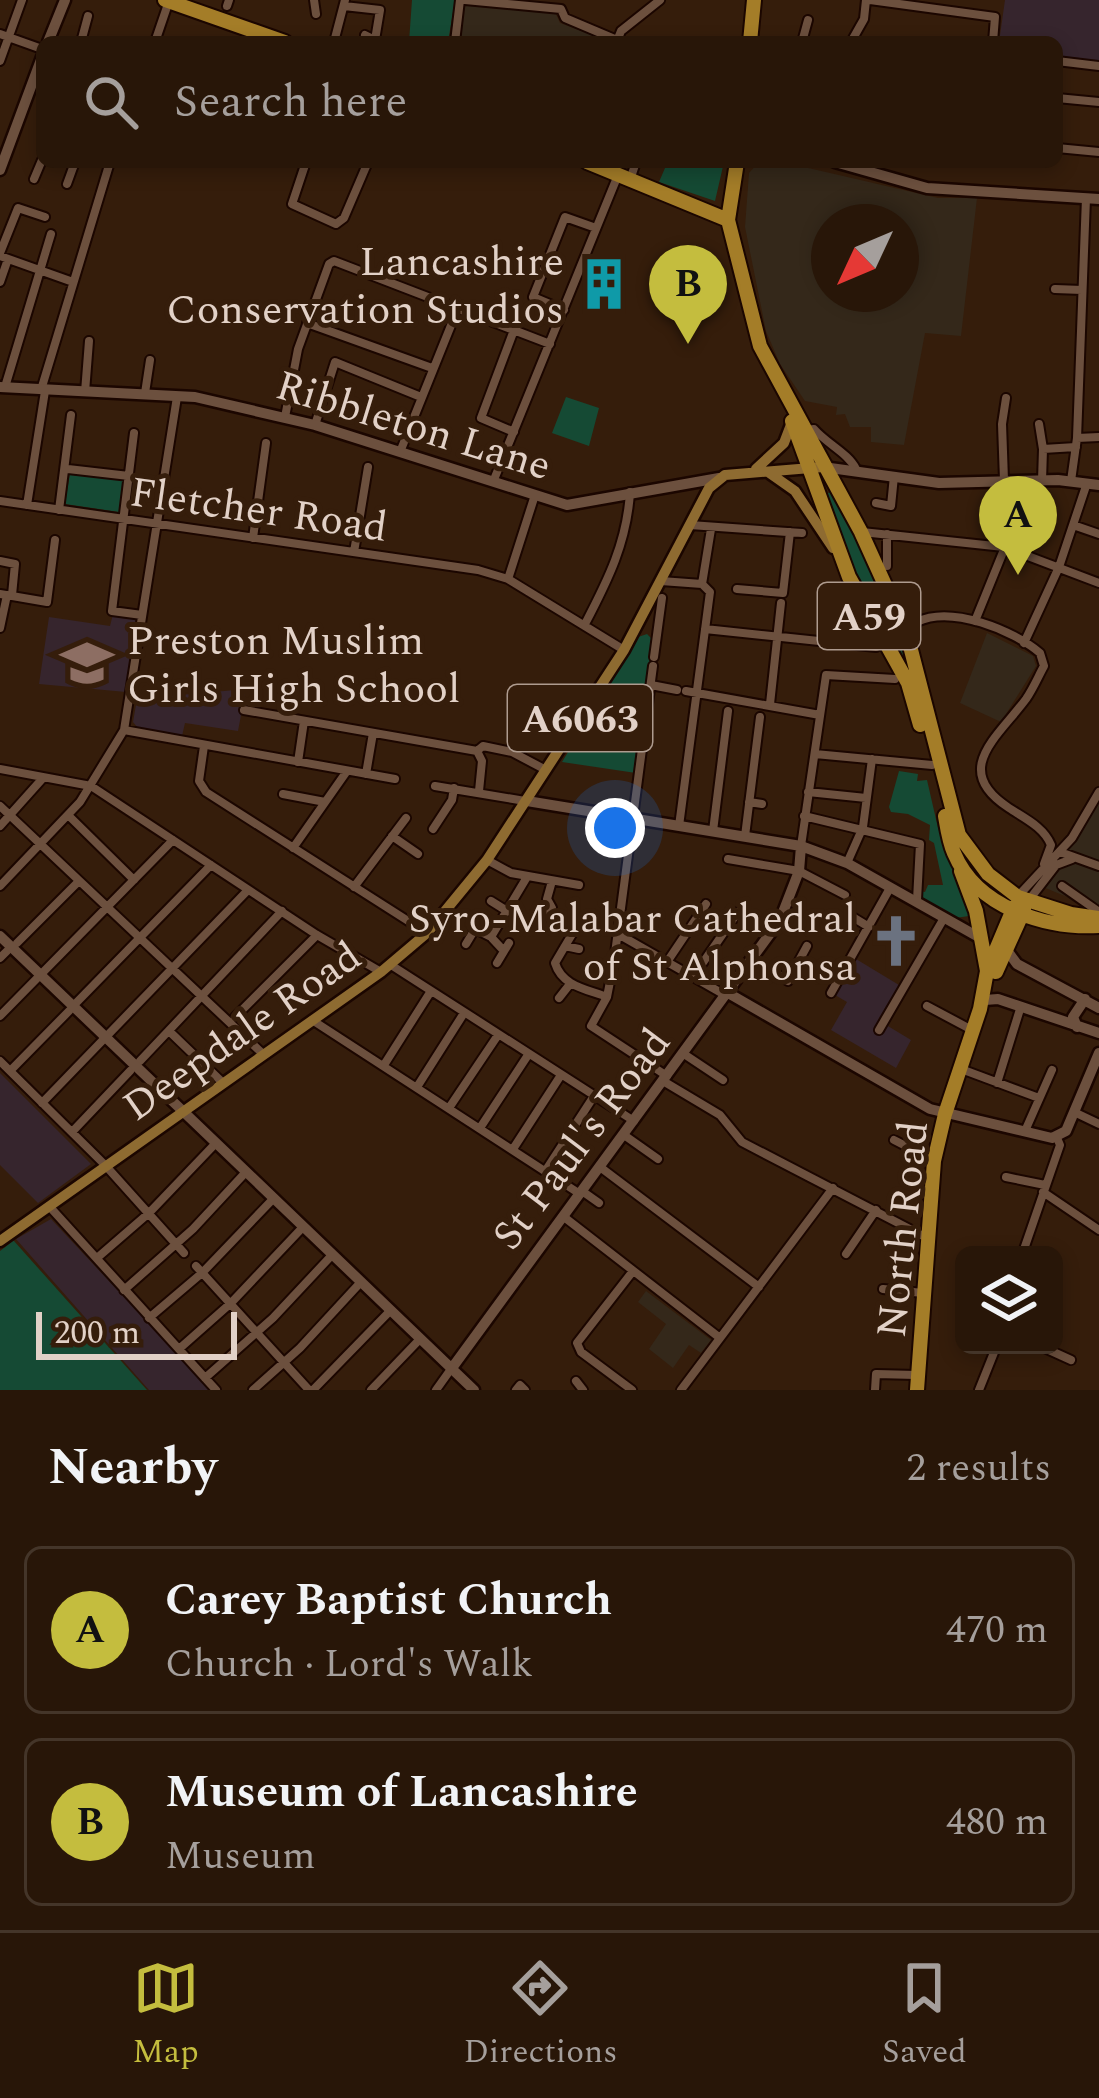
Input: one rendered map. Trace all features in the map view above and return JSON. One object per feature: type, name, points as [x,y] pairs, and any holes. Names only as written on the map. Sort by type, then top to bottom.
[{"type":"highway","points":[[751,36],[754,0]]},
{"type":"highway","points":[[167,1],[243,35]]},
{"type":"highway","points":[[601,168],[728,220],[737,168]]},
{"type":"highway","points":[[704,209],[732,195]]},
{"type":"highway","name":"A59","points":[[728,220],[760,346],[798,426],[861,532],[910,646],[959,835],[988,874],[1020,905],[1099,919]]},
{"type":"highway","name":"A59","points":[[798,426],[806,466],[848,577],[908,683],[954,855],[970,877],[1049,925]]},
{"type":"highway","points":[[954,855],[972,924],[982,939],[987,971]]},
{"type":"highway","name":"North Road","points":[[918,1383],[934,1161],[960,1069],[1020,905]]},
{"type":"highway","name":"North Road","points":[[982,1005],[987,971],[1020,905]]},
{"type":"highway","name":"A59","points":[[1008,944],[1049,925],[1099,919]]},
{"type":"main road","points":[[798,426],[758,471],[778,476],[795,491],[848,577]]},
{"type":"main road","name":"Ribbleton Lane","points":[[718,478],[824,466]]},
{"type":"main road","name":"Deepdale Road","points":[[0,1241],[417,944],[487,860],[527,801],[639,625],[704,496],[718,478]]},
{"type":"street","points":[[0,61],[4,35],[22,0]]},
{"type":"street","points":[[49,36],[64,0]]},
{"type":"street","points":[[314,0],[316,14]]},
{"type":"street","points":[[456,36],[463,0],[561,9],[565,18],[606,36]]},
{"type":"street","points":[[636,0],[646,10]]},
{"type":"street","points":[[619,36],[660,0]]},
{"type":"street","points":[[854,36],[868,0],[995,17],[993,36]]},
{"type":"street","points":[[156,36],[167,1]]},
{"type":"street","points":[[336,36],[345,3],[380,10],[379,36]]},
{"type":"street","points":[[83,36],[88,16]]},
{"type":"street","points":[[804,36],[808,20]]},
{"type":"street","points":[[4,35],[36,46]]},
{"type":"street","points":[[1063,62],[1099,66]]},
{"type":"street","points":[[0,170],[36,71]]},
{"type":"street","points":[[1063,99],[1099,103]]},
{"type":"street","points":[[1063,149],[1099,152]]},
{"type":"street","points":[[34,179],[39,168]]},
{"type":"street","points":[[67,184],[73,168]]},
{"type":"street","points":[[27,505],[43,391],[108,168]]},
{"type":"street","points":[[304,168],[292,204],[334,224],[344,218],[365,168]]},
{"type":"street","points":[[493,482],[596,227],[632,168]]},
{"type":"street","points":[[856,168],[927,188],[1092,199],[1071,482]]},
{"type":"street","points":[[0,282],[2,256],[18,208],[45,217]]},
{"type":"street","points":[[564,310],[533,297],[565,217],[596,227]]},
{"type":"street","points":[[2,387],[51,234]]},
{"type":"street","points":[[2,256],[73,282]]},
{"type":"street","points":[[285,416],[307,322],[334,261],[550,344]]},
{"type":"street","points":[[1055,289],[1082,290]]},
{"type":"street","points":[[400,452],[458,308]]},
{"type":"street","points":[[307,322],[432,368]]},
{"type":"street","points":[[514,330],[482,418],[514,432]]},
{"type":"street","points":[[85,392],[89,341]]},
{"type":"street","points":[[145,393],[150,359]]},
{"type":"street","points":[[315,425],[335,362],[422,397]]},
{"type":"street","name":"Ribbleton Lane","points":[[2,387],[177,395],[285,416],[567,505],[718,478]]},
{"type":"street","points":[[0,886],[68,815],[124,730],[177,395]]},
{"type":"street","points":[[1004,480],[1006,398]]},
{"type":"street","points":[[59,510],[71,415]]},
{"type":"street","points":[[976,621],[1035,481],[1043,449],[1039,424]]},
{"type":"street","points":[[798,426],[814,429],[851,459],[856,469]]},
{"type":"street","points":[[134,433],[112,611],[142,615]]},
{"type":"street","points":[[1043,449],[1099,437]]},
{"type":"street","points":[[253,538],[266,443]]},
{"type":"street","points":[[97,472],[99,458]]},
{"type":"street","points":[[824,466],[939,483],[1093,484],[1024,643]]},
{"type":"street","points":[[354,552],[368,467]]},
{"type":"street","points":[[68,469],[129,476]]},
{"type":"street","points":[[842,500],[842,482],[856,469]]},
{"type":"street","points":[[876,503],[891,506],[894,475]]},
{"type":"street","points":[[692,482],[704,496]]},
{"type":"street","points":[[585,623],[613,570],[628,522],[630,493]]},
{"type":"street","points":[[508,579],[535,496]]},
{"type":"street","name":"Fletcher Road","points":[[0,501],[478,570],[508,579],[624,650]]},
{"type":"street","points":[[690,525],[802,533]]},
{"type":"street","points":[[1073,525],[1099,534]]},
{"type":"street","points":[[702,584],[711,529]]},
{"type":"street","points":[[770,704],[790,532]]},
{"type":"street","points":[[861,532],[1004,547],[1099,583]]},
{"type":"street","points":[[887,534],[887,566]]},
{"type":"street","points":[[6,595],[47,602],[55,540]]},
{"type":"street","points":[[0,561],[16,559],[0,628]]},
{"type":"street","points":[[661,580],[702,584],[710,592],[705,629],[686,691],[679,826]]},
{"type":"street","points":[[736,589],[782,598]]},
{"type":"street","points":[[662,598],[618,933],[607,997],[591,1025],[720,1115],[742,1142],[926,1238]]},
{"type":"street","points":[[910,646],[911,632],[923,618],[976,621],[1040,653],[1044,666],[1026,699],[987,747],[980,767],[986,789],[996,800],[1047,834],[1051,844],[1020,905]]},
{"type":"street","points":[[639,625],[657,633]]},
{"type":"street","points":[[705,629],[876,647]]},
{"type":"street","points":[[650,686],[820,715],[826,675],[890,676]]},
{"type":"street","points":[[244,710],[477,751],[483,746],[512,752],[546,770]]},
{"type":"street","points":[[713,831],[728,711]]},
{"type":"street","name":"St Paul's Road","points":[[436,1390],[780,920],[799,872],[820,715]]},
{"type":"street","points":[[745,836],[760,717]]},
{"type":"street","points":[[298,762],[304,721]]},
{"type":"street","points":[[124,730],[395,779]]},
{"type":"street","points":[[366,774],[373,733]]},
{"type":"street","points":[[204,746],[200,781],[206,792],[427,933]]},
{"type":"street","points":[[477,751],[482,761],[479,791]]},
{"type":"street","points":[[814,754],[932,766]]},
{"type":"street","points":[[848,863],[863,827],[872,759]]},
{"type":"street","points":[[0,769],[91,786],[317,934],[389,966],[636,1118]]},
{"type":"street","points":[[293,848],[348,771]]},
{"type":"street","points":[[0,826],[44,778]]},
{"type":"street","points":[[435,786],[801,846],[848,863],[944,916],[972,924]]},
{"type":"street","points":[[433,829],[452,800],[454,788]]},
{"type":"street","points":[[808,791],[866,798]]},
{"type":"street","points":[[1044,865],[1060,852],[1099,792]]},
{"type":"street","points":[[284,794],[325,802]]},
{"type":"street","points":[[749,802],[762,804]]},
{"type":"street","points":[[0,806],[263,1054]]},
{"type":"street","points":[[68,815],[134,880]]},
{"type":"street","points":[[804,816],[920,844],[916,900]]},
{"type":"street","points":[[354,887],[406,818]]},
{"type":"street","points":[[392,836],[418,854]]},
{"type":"street","points":[[0,1016],[173,840]]},
{"type":"street","points":[[1060,852],[1099,866]]},
{"type":"street","points":[[728,859],[799,872],[844,895]]},
{"type":"street","points":[[487,860],[527,878],[579,885]]},
{"type":"street","points":[[1020,905],[1056,865],[1072,860]]},
{"type":"street","points":[[77,1002],[211,865]]},
{"type":"street","points":[[491,937],[527,878]]},
{"type":"street","points":[[547,917],[552,908],[549,880]]},
{"type":"street","points":[[17,943],[79,881]]},
{"type":"street","points":[[831,994],[890,886]]},
{"type":"street","points":[[1062,886],[1099,919]]},
{"type":"street","points":[[43,1103],[248,890]]},
{"type":"street","points":[[1071,914],[1078,896]]},
{"type":"street","points":[[491,901],[507,911]]},
{"type":"street","points":[[667,962],[706,904]]},
{"type":"street","points":[[140,1061],[282,911]]},
{"type":"street","points":[[694,977],[738,912]]},
{"type":"street","points":[[850,916],[869,927]]},
{"type":"street","points":[[879,1030],[944,916]]},
{"type":"street","points":[[590,927],[577,926],[555,963],[558,974],[570,984],[607,997]]},
{"type":"street","points":[[466,944],[475,929],[507,947],[496,963]]},
{"type":"street","points":[[618,933],[945,1114],[1058,1138]]},
{"type":"street","points":[[235,1017],[317,934]]},
{"type":"street","points":[[0,936],[474,1390]]},
{"type":"street","points":[[1008,944],[1017,964],[1099,1008]]},
{"type":"street","points":[[565,946],[579,949]]},
{"type":"street","points":[[752,959],[788,981],[807,946]]},
{"type":"street","points":[[559,998],[570,984]]},
{"type":"street","points":[[384,1065],[430,991]]},
{"type":"street","points":[[982,1005],[998,999],[1097,1035]]},
{"type":"street","points":[[1077,1027],[1073,1017],[1084,999]]},
{"type":"street","points":[[926,1006],[974,1031]]},
{"type":"street","points":[[997,1083],[1021,1006]]},
{"type":"street","points":[[10,1071],[69,1011]]},
{"type":"street","points":[[417,1087],[464,1013]]},
{"type":"street","points":[[312,1020],[599,1203]]},
{"type":"street","points":[[169,1031],[223,1083]]},
{"type":"street","points":[[449,1108],[498,1035]]},
{"type":"street","points":[[1058,1138],[1066,1131],[1099,1053]]},
{"type":"street","points":[[684,1054],[723,1080]]},
{"type":"street","points":[[479,1128],[528,1055]]},
{"type":"street","points":[[0,1061],[105,1165],[184,1253]]},
{"type":"street","points":[[960,1069],[1039,1098]]},
{"type":"street","points":[[1024,1132],[1052,1070]]},
{"type":"street","points":[[72,1132],[130,1072]]},
{"type":"street","points":[[513,1150],[561,1074]]},
{"type":"street","points":[[546,1170],[594,1095]]},
{"type":"street","points":[[1074,1112],[1099,1124]]},
{"type":"street","points":[[624,1135],[658,1159]]},
{"type":"street","points":[[1025,1246],[1060,1145],[1058,1138]]},
{"type":"street","points":[[894,1140],[934,1161]]},
{"type":"street","points":[[97,1258],[149,1213],[215,1144]]},
{"type":"street","points":[[600,1167],[758,1287]]},
{"type":"street","points":[[124,1290],[177,1244],[245,1173]]},
{"type":"street","points":[[1006,1177],[1044,1189],[1099,1230]]},
{"type":"street","points":[[683,1389],[833,1188]]},
{"type":"street","points":[[149,1318],[273,1199]]},
{"type":"street","points":[[49,1206],[216,1390]]},
{"type":"street","points":[[846,1254],[876,1210]]},
{"type":"street","points":[[564,1216],[720,1339]]},
{"type":"street","points":[[179,1349],[231,1303],[303,1227]]},
{"type":"street","points":[[206,1378],[332,1255]]},
{"type":"street","points":[[199,1269],[311,1390],[390,1311]]},
{"type":"street","points":[[632,1390],[581,1352],[577,1343],[634,1271]]},
{"type":"street","points":[[253,1390],[284,1364],[360,1282]]},
{"type":"street","points":[[884,1289],[923,1293]]},
{"type":"street","points":[[371,1390],[421,1338]]},
{"type":"street","points":[[980,1390],[994,1354]]},
{"type":"street","points":[[1058,1354],[1071,1360]]},
{"type":"street","points":[[875,1390],[876,1374],[918,1383]]},
{"type":"street","points":[[576,1381],[583,1390]]},
{"type":"shaded area","points":[[1005,0],[1099,0],[1099,64],[1063,61],[1063,36],[1000,36]]},
{"type":"shaded area","points":[[463,4],[555,12],[560,23],[596,36],[460,36]]},
{"type":"shaded area","points":[[753,168],[808,168],[938,198],[977,198],[961,336],[925,333],[904,445],[871,442],[871,427],[850,427],[845,414],[836,415],[837,407],[805,401],[780,364],[766,331],[745,227],[749,173]]},
{"type":"shaded area","name":"Preston Muslim Girls High School","points":[[113,614],[136,618],[126,692],[39,684],[49,617],[110,626]]},
{"type":"shaded area","points":[[987,633],[1033,656],[1036,666],[1001,722],[960,703]]},
{"type":"shaded area","name":"Preston Muslim Girls High School","points":[[246,689],[238,731],[185,723],[182,736],[138,728],[133,722],[137,699]]},
{"type":"shaded area","points":[[1099,802],[1099,910],[1043,887]]},
{"type":"shaded area","points":[[856,959],[899,985],[878,1020],[911,1040],[896,1068],[831,1030],[847,1002],[835,995]]},
{"type":"shaded area","points":[[0,1073],[91,1164],[38,1203],[0,1165]]},
{"type":"shaded area","points":[[51,1219],[211,1390],[149,1390],[16,1239]]},
{"type":"shaded area","points":[[646,1291],[711,1340],[701,1353],[689,1345],[673,1368],[649,1349],[666,1324],[638,1302]]},
{"type":"green space","points":[[412,0],[455,0],[449,36],[409,36]]},
{"type":"green space","points":[[665,168],[723,168],[715,201],[659,182]]},
{"type":"green space","points":[[566,397],[599,408],[589,446],[552,433]]},
{"type":"green space","points":[[70,473],[123,480],[119,512],[65,504]]},
{"type":"green space","points":[[831,492],[888,600],[906,667],[880,627],[849,562],[825,494]]},
{"type":"green space","points":[[647,634],[653,640],[636,773],[562,762],[638,637]]},
{"type":"green space","points":[[899,771],[918,774],[917,781],[927,780],[938,828],[969,916],[955,918],[921,899],[920,891],[925,892],[928,885],[943,885],[934,843],[929,840],[930,825],[891,812],[889,807]]},
{"type":"green space","points":[[13,1241],[147,1390],[0,1390],[0,1251]]},
{"type":"place","name":"Lancashire Conservation Studios","points":[[604,284]]},
{"type":"place","name":"Museum of Lancashire","points":[[688,344]]},
{"type":"place","name":"Carey Baptist Church","points":[[1018,575]]},
{"type":"place","name":"Preston Muslim Girls High School","points":[[87,663]]},
{"type":"place","name":"Syro-Malabar Cathedral of St Alphonsa","points":[[896,941]]}]
